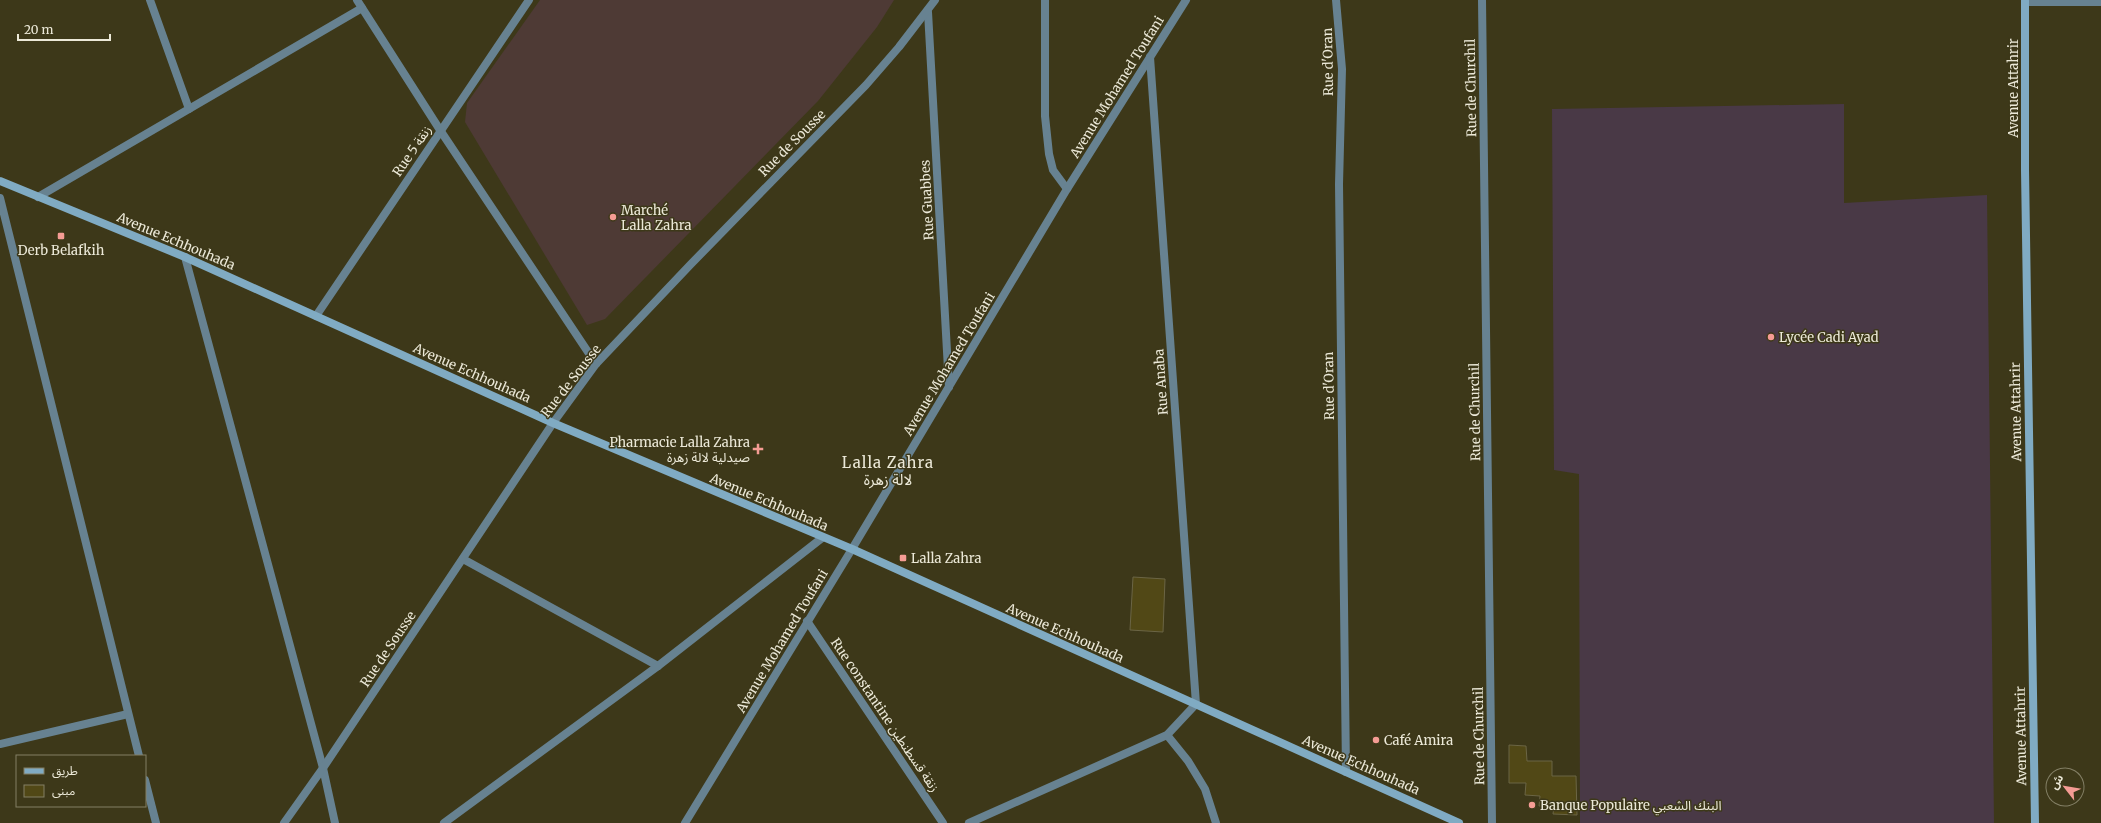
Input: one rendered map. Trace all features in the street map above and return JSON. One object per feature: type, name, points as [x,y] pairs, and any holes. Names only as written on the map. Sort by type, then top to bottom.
[{"type":"street","points":[[150,0],[189,109]]},
{"type":"street","points":[[357,0],[440,130],[596,364]]},
{"type":"street","name":"Rue 5 زنقة","points":[[316,316],[529,0]]},
{"type":"street","name":"Rue de Sousse","points":[[284,823],[323,768],[553,423],[596,364],[696,258],[866,85],[928,12],[935,0]]},
{"type":"street","points":[[1045,0],[1045,116],[1049,154],[1053,170],[1067,188]]},
{"type":"street","name":"Avenue Mohamed Toufani","points":[[685,823],[807,621],[852,550],[1067,188],[1186,0]]},
{"type":"street","name":"Rue d'Oran","points":[[1336,0],[1342,69],[1339,184],[1346,772]]},
{"type":"street","name":"Rue de Churchil","points":[[1482,0],[1492,823]]},
{"type":"street","points":[[2025,1],[2101,2]]},
{"type":"street","name":"Avenue Attahrir","points":[[2025,1],[2025,162],[2035,823]]},
{"type":"street","points":[[38,197],[362,8]]},
{"type":"street","name":"Rue Guabbes","points":[[928,12],[949,387]]},
{"type":"street","name":"Rue Anaba","points":[[1150,58],[1196,704]]},
{"type":"street","name":"Avenue Echhouhada","points":[[0,181],[185,257],[553,423],[852,550],[1459,823]]},
{"type":"street","points":[[0,198],[139,755]]},
{"type":"street","points":[[185,257],[323,768],[335,823]]},
{"type":"street","points":[[444,823],[658,666],[822,538]]},
{"type":"street","points":[[463,559],[658,666]]},
{"type":"street","name":"Rue constantine زنقة قسطنطين","points":[[807,621],[943,823]]},
{"type":"street","points":[[969,823],[1167,735],[1196,704]]},
{"type":"street","points":[[0,744],[128,714]]},
{"type":"street","points":[[1167,735],[1188,761],[1205,789],[1216,823]]},
{"type":"street","points":[[146,784],[156,823]]},
{"type":"shaded area","name":"Marché Lalla Zahra","points":[[540,0],[894,0],[877,27],[818,101],[605,319],[587,325],[465,122],[467,103]]},
{"type":"shaded area","name":"Lycée Cadi Ayad","points":[[1844,104],[1844,203],[1987,195],[1994,823],[1580,823],[1579,474],[1554,470],[1552,109]]},
{"type":"building","points":[[1133,577],[1165,579],[1163,632],[1130,630]]},
{"type":"building","points":[[1509,745],[1526,746],[1527,761],[1552,761],[1552,776],[1576,776],[1577,815],[1553,814],[1554,806],[1539,806],[1540,796],[1525,795],[1526,783],[1509,783]]},
{"type":"place","name":"Marché Lalla Zahra","points":[[613,217]]},
{"type":"place","name":"Derb Belafkih","points":[[61,236]]},
{"type":"place","name":"Lycée Cadi Ayad","points":[[1771,337]]},
{"type":"place","name":"Pharmacie Lalla Zahra صيدلية لالة زهرة","points":[[758,449]]},
{"type":"place","name":"Lalla Zahra","points":[[903,558]]},
{"type":"place","name":"Café Amira","points":[[1376,740]]},
{"type":"place","name":"Banque Populaire البنك الشعبي","points":[[1532,805]]},
{"type":"district","name":"Lalla Zahra لالة زهرة","points":[[888,470]]}]
